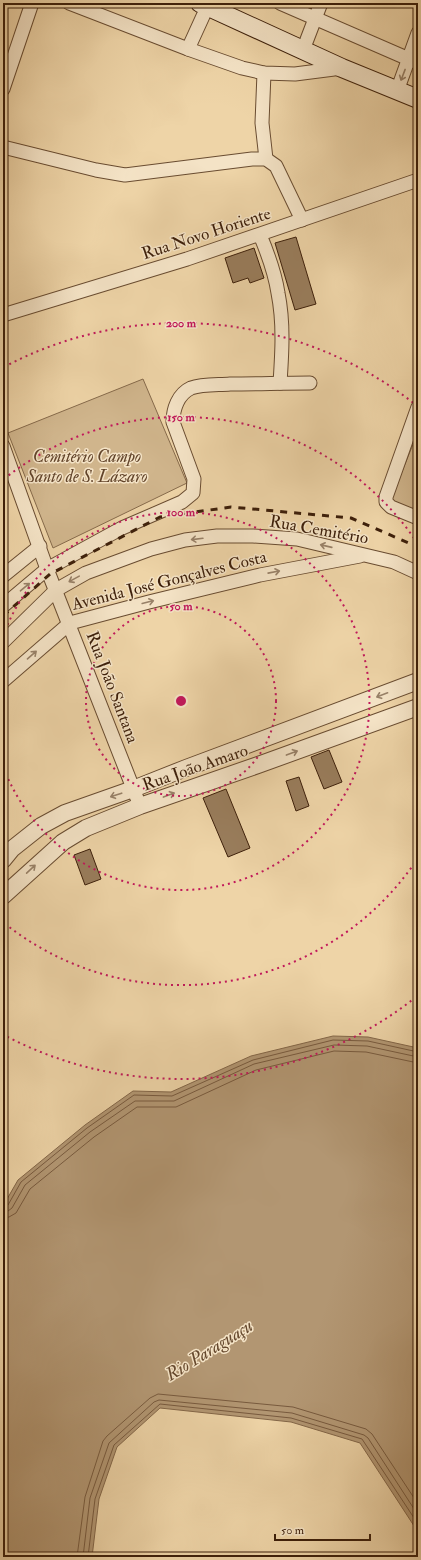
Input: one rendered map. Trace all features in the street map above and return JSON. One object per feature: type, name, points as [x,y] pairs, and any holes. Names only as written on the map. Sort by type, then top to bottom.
[{"type":"main road","points":[[206,4],[342,68],[418,99]]},
{"type":"street","points":[[3,89],[32,3]]},
{"type":"street","points":[[70,3],[188,50],[242,68],[264,73],[294,74],[342,68]]},
{"type":"street","points":[[280,3],[414,61]]},
{"type":"street","points":[[302,50],[321,3]]},
{"type":"street","points":[[188,50],[206,4]]},
{"type":"street","points":[[397,91],[414,61],[418,33]]},
{"type":"street","points":[[264,73],[262,123],[266,159]]},
{"type":"street","points":[[3,147],[103,172],[125,175],[252,159],[266,159],[276,166],[302,220]]},
{"type":"street","name":"Rua Novo Horiente","points":[[3,315],[260,235],[418,180]]},
{"type":"street","points":[[260,235],[269,258],[278,294],[282,352],[280,383]]},
{"type":"street","points":[[3,606],[47,569],[122,528],[182,502],[192,493],[194,488],[194,479],[173,422],[175,406],[182,394],[191,388],[211,385],[310,383]]},
{"type":"street","points":[[418,407],[386,497],[386,502],[392,507],[418,518]]},
{"type":"street","name":"Rua João Santana","points":[[3,446],[47,569],[70,623],[140,806]]},
{"type":"street","name":"Rua Cemitério","points":[[3,642],[56,590],[86,573],[126,558],[185,540],[217,536],[253,536],[297,539],[394,562],[418,573]]},
{"type":"street","points":[[3,576],[40,546]]},
{"type":"street","name":"Avenida José Gonçalves Costa","points":[[3,681],[70,623],[260,575],[364,555]]},
{"type":"street","name":"Rua João Amaro","points":[[3,860],[12,849],[41,826],[65,813],[134,789],[418,681]]},
{"type":"street","name":"Rua João Amaro","points":[[3,896],[63,842],[86,828],[140,806],[418,707]]},
{"type":"green space","name":"Cemitério Campo Santo de S. Lázaro","points":[[143,379],[187,483],[53,548],[8,433]]},
{"type":"green space","points":[[418,432],[418,514],[390,501]]},
{"type":"water","name":"Rio Paraguaçu","points":[[333,1036],[368,1037],[418,1048],[418,1532],[360,1443],[291,1422],[160,1408],[117,1447],[99,1499],[92,1557],[3,1557],[3,1206],[18,1180],[85,1125],[133,1091],[171,1092],[251,1056]]},
{"type":"building","points":[[296,237],[316,304],[295,310],[275,243]]},
{"type":"building","points":[[254,248],[264,278],[250,283],[248,278],[233,283],[225,258]]},
{"type":"building","points":[[329,750],[342,782],[324,789],[311,757]]},
{"type":"building","points":[[299,777],[309,806],[296,811],[286,781]]},
{"type":"building","points":[[226,789],[250,848],[228,857],[203,798]]},
{"type":"building","points":[[90,849],[101,879],[85,885],[74,855]]},
{"type":"railway","points":[[3,616],[50,574],[160,517],[231,507],[351,518],[418,547]]}]
